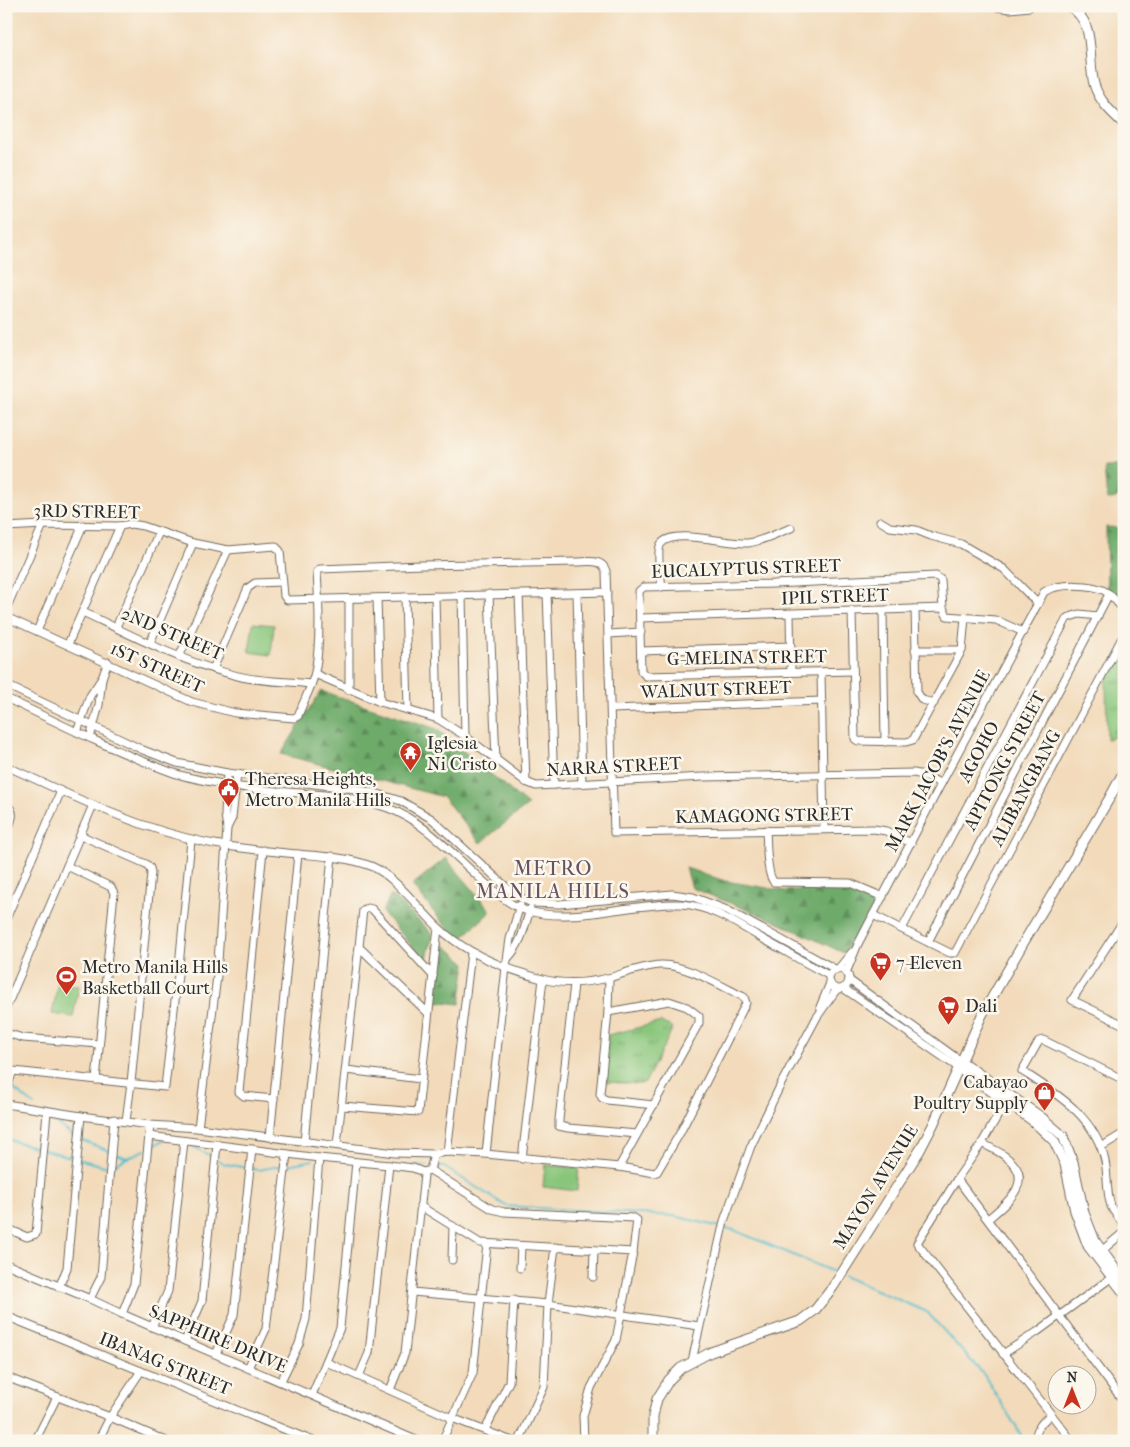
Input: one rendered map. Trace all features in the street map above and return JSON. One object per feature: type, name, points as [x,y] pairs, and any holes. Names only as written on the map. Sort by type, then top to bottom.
[{"type":"main road","points":[[997,6],[1010,8],[1029,6]]},
{"type":"main road","points":[[1069,6],[1076,10],[1085,22],[1089,33],[1094,84],[1098,94],[1108,110],[1124,124]]},
{"type":"main road","name":"MAYON AVENUE","points":[[653,1441],[653,1416],[657,1399],[669,1380],[681,1368],[711,1352],[805,1318],[815,1310],[838,1279],[910,1166],[933,1125],[982,1016],[1124,771]]},
{"type":"main road","points":[[960,1065],[1008,1099],[1041,1117],[1063,1136],[1073,1162],[1084,1213],[1099,1253],[1118,1277],[1124,1293]]},
{"type":"street","points":[[880,521],[890,527],[916,530],[961,544],[1004,570],[1038,604]]},
{"type":"street","name":"3RD STREET","points":[[6,526],[120,526],[131,524],[143,526],[193,543],[228,550],[277,547],[280,551],[282,582]]},
{"type":"street","points":[[6,609],[43,525]]},
{"type":"street","points":[[37,631],[83,525]]},
{"type":"street","points":[[68,644],[120,526]]},
{"type":"street","points":[[662,586],[659,549],[663,542],[669,539],[704,537],[746,543],[757,541],[791,528]]},
{"type":"street","points":[[116,628],[159,532]]},
{"type":"street","points":[[150,643],[193,543]]},
{"type":"street","points":[[179,657],[228,550]]},
{"type":"street","points":[[311,684],[315,674],[318,599],[317,572],[320,569],[577,562],[603,564],[606,571],[609,634],[613,781]]},
{"type":"street","name":"EUCALYPTUS STREET","points":[[644,674],[641,651],[640,589],[644,587],[774,584],[936,576],[942,580],[942,608]]},
{"type":"street","points":[[213,669],[248,588],[255,583],[282,582],[285,599],[607,592]]},
{"type":"street","name":"MARK JACOB'S AVENUE","points":[[840,988],[848,983],[847,976],[858,944],[1044,592],[1058,586],[1068,586],[1097,588],[1109,594]]},
{"type":"street","points":[[547,593],[554,785]]},
{"type":"street","points":[[578,593],[582,784]]},
{"type":"street","points":[[489,594],[496,760]]},
{"type":"street","points":[[519,594],[526,782]]},
{"type":"street","points":[[1109,594],[1124,610]]},
{"type":"street","name":"APITONG STREET","points":[[928,942],[1109,594]]},
{"type":"street","points":[[462,595],[465,736]]},
{"type":"street","points":[[436,596],[438,719]]},
{"type":"street","points":[[405,597],[408,710]]},
{"type":"street","points":[[377,598],[380,702]]},
{"type":"street","points":[[349,599],[349,690]]},
{"type":"street","name":"IPIL STREET","points":[[640,618],[942,608],[947,616],[996,620],[1023,632]]},
{"type":"street","points":[[915,609],[918,695],[922,700],[934,703]]},
{"type":"street","points":[[883,611],[885,742]]},
{"type":"street","name":"2ND STREET","points":[[83,612],[179,657],[213,669],[240,677],[311,684]]},
{"type":"street","points":[[852,612],[855,739],[858,742],[906,742],[913,740],[962,650],[965,618]]},
{"type":"street","points":[[790,614],[791,672]]},
{"type":"street","name":"AGOHO","points":[[902,929],[1067,618],[1079,614],[1098,616]]},
{"type":"street","name":"1ST STREET","points":[[6,617],[192,702],[253,715],[296,717],[311,684]]},
{"type":"street","points":[[609,634],[641,632]]},
{"type":"street","name":"ALIBANGBANG","points":[[928,942],[952,954],[956,953],[1124,634]]},
{"type":"street","points":[[641,651],[791,646]]},
{"type":"street","points":[[915,650],[962,650]]},
{"type":"street","points":[[77,732],[90,696],[102,678],[108,662]]},
{"type":"street","name":"G-MELINA STREET","points":[[644,674],[646,676],[852,671]]},
{"type":"street","points":[[821,672],[824,829]]},
{"type":"street","name":"NARRA STREET","points":[[315,674],[380,702],[438,719],[465,736],[526,782],[536,786],[703,777],[914,772],[927,776],[941,784]]},
{"type":"street","points":[[90,738],[99,705],[102,678]]},
{"type":"street","points":[[6,685],[143,750],[177,763],[227,773],[355,789],[378,794],[400,802],[432,819],[522,900],[532,903],[579,903],[672,894],[693,898],[727,910],[847,976],[960,1065]]},
{"type":"street","points":[[6,698],[90,738],[173,772],[226,785],[346,798],[388,808],[428,831],[503,898],[529,912],[581,914],[635,906],[673,904],[694,906],[732,921],[830,980],[960,1065]]},
{"type":"street","name":"WALNUT STREET","points":[[612,709],[822,701]]},
{"type":"street","points":[[6,766],[142,825],[191,840],[226,846],[332,856],[358,861],[381,871],[438,928],[471,953],[542,979],[574,984],[609,978],[661,965],[680,967],[744,998],[746,1003],[680,1133],[657,1172],[486,1154],[395,1152],[198,1128],[150,1125],[47,1112],[6,1104]]},
{"type":"street","points":[[227,773],[225,815],[228,828]]},
{"type":"street","points":[[198,1128],[217,976],[228,828],[232,818],[238,774]]},
{"type":"street","name":"KAMAGONG STREET","points":[[613,781],[614,833],[824,829],[886,831],[912,843]]},
{"type":"street","points":[[6,919],[61,791]]},
{"type":"street","points":[[6,805],[10,808],[13,816],[6,834]]},
{"type":"street","points":[[6,1008],[93,805]]},
{"type":"street","points":[[766,830],[769,870],[771,879],[774,882],[850,883],[882,897]]},
{"type":"street","points":[[80,835],[146,864],[150,868],[151,877],[132,1083],[126,1121]]},
{"type":"street","points":[[6,1090],[10,1070],[165,1087],[191,840]]},
{"type":"street","points":[[263,850],[239,1092],[244,1096],[274,1099]]},
{"type":"street","points":[[270,1137],[298,854]]},
{"type":"street","points":[[304,1142],[332,856]]},
{"type":"street","points":[[67,866],[110,887],[114,893],[96,1080]]},
{"type":"street","points":[[486,1154],[506,967],[510,939],[522,900]]},
{"type":"street","points":[[508,958],[514,953],[520,941],[532,903]]},
{"type":"street","points":[[337,1145],[363,912],[365,909],[370,908],[433,976]]},
{"type":"street","points":[[873,915],[928,942]]},
{"type":"street","points":[[1124,920],[1072,1000],[1124,1025]]},
{"type":"street","points":[[342,1106],[418,1112],[438,928]]},
{"type":"street","name":"MARK JACOB'S AVENUE","points":[[830,980],[858,944]]},
{"type":"street","points":[[360,948],[428,1013]]},
{"type":"street","points":[[447,1152],[471,953]]},
{"type":"street","points":[[609,978],[608,1012],[600,1094],[602,1098],[608,1100],[654,1105]]},
{"type":"street","points":[[522,1159],[542,979]]},
{"type":"street","points":[[692,1361],[724,1221],[751,1146],[782,1082],[817,1017],[830,980]]},
{"type":"street","points":[[574,984],[559,1120],[560,1126],[637,1134]]},
{"type":"street","points":[[817,1017],[840,988]]},
{"type":"street","points":[[608,1012],[669,1001],[687,1007],[699,1016],[699,1023],[619,1167]]},
{"type":"street","points":[[6,1033],[23,1038],[99,1044]]},
{"type":"street","points":[[1124,1080],[1047,1040],[1040,1041],[1022,1071],[1071,1105],[1089,1124],[1101,1147],[1112,1207],[1124,1225]]},
{"type":"street","points":[[346,1070],[421,1079]]},
{"type":"street","points":[[1008,1099],[982,1143],[917,1243],[1048,1411]]},
{"type":"street","points":[[6,1228],[27,1237],[36,1234],[47,1112]]},
{"type":"street","points":[[59,1287],[67,1268],[81,1116]]},
{"type":"street","points":[[90,1299],[101,1277],[114,1119]]},
{"type":"street","points":[[122,1314],[134,1284],[150,1125]]},
{"type":"street","points":[[1101,1147],[1124,1133]]},
{"type":"street","points":[[149,1136],[413,1168],[426,1171],[498,1211],[634,1218],[638,1223],[616,1340],[590,1388],[583,1416],[584,1441]]},
{"type":"street","points":[[152,1327],[168,1291],[184,1141]]},
{"type":"street","points":[[982,1143],[1006,1157],[1016,1167],[1020,1179],[1017,1190],[988,1219]]},
{"type":"street","points":[[185,1341],[202,1301],[217,1144]]},
{"type":"street","points":[[216,1354],[234,1315],[252,1149]]},
{"type":"street","points":[[248,1368],[266,1329],[288,1154]]},
{"type":"street","points":[[390,1390],[405,1353],[424,1175],[434,1154]]},
{"type":"street","points":[[281,1381],[299,1344],[306,1319],[319,1158]]},
{"type":"street","points":[[312,1395],[340,1328],[356,1162]]},
{"type":"street","points":[[359,1376],[368,1353],[389,1165]]},
{"type":"street","points":[[957,1179],[1124,1402]]},
{"type":"street","points":[[420,1206],[480,1243],[487,1245],[633,1252]]},
{"type":"street","points":[[452,1260],[453,1226]]},
{"type":"street","points":[[1099,1253],[1124,1232]]},
{"type":"street","points":[[442,1441],[473,1373],[487,1245]]},
{"type":"street","points":[[520,1268],[521,1246]]},
{"type":"street","points":[[519,1441],[544,1387],[548,1304],[555,1247]]},
{"type":"street","points":[[593,1277],[594,1250]]},
{"type":"street","name":"SAPPHIRE DRIVE","points":[[6,1264],[418,1441]]},
{"type":"street","points":[[1003,1354],[1118,1277]]},
{"type":"street","points":[[412,1292],[548,1304],[699,1326]]},
{"type":"street","points":[[485,1430],[509,1382],[514,1300]]},
{"type":"street","name":"IBANAG STREET","points":[[6,1316],[313,1441]]},
{"type":"street","points":[[326,1362],[452,1418],[512,1441]]},
{"type":"street","points":[[98,1441],[110,1416],[141,1371]]},
{"type":"street","points":[[6,1378],[110,1416],[162,1440]]},
{"type":"street","points":[[36,1441],[57,1397]]},
{"type":"street","points":[[1035,1441],[1035,1433],[1040,1424],[1050,1414],[1072,1441]]},
{"type":"green space","points":[[1104,467],[1124,467],[1124,496],[1107,500]]},
{"type":"green space","points":[[1106,527],[1124,528],[1124,605],[1107,590]]},
{"type":"green space","points":[[253,623],[274,625],[271,655],[249,652]]},
{"type":"green space","points":[[1124,642],[1124,735],[1107,739],[1106,680]]},
{"type":"green space","points":[[321,691],[437,729],[528,805],[480,843],[443,797],[281,754]]},
{"type":"green space","points":[[446,858],[491,911],[458,942],[412,885]]},
{"type":"green space","points":[[686,868],[725,881],[786,891],[846,887],[877,901],[844,953],[768,918],[692,888]]},
{"type":"green space","points":[[391,895],[433,934],[426,962],[382,912]]},
{"type":"green space","points":[[441,942],[466,963],[460,1004],[434,1001]]},
{"type":"green space","name":"Metro Manila Hills Basketball Court","points":[[58,982],[79,986],[73,1017],[52,1014]]},
{"type":"green space","points":[[661,1022],[673,1028],[645,1083],[605,1082],[608,1035]]},
{"type":"green space","points":[[545,1165],[579,1168],[577,1191],[543,1187]]},
{"type":"waterway","points":[[11,1087],[34,1105]]},
{"type":"waterway","points":[[50,1118],[76,1138],[127,1158],[145,1150]]},
{"type":"waterway","points":[[6,1139],[74,1158]]},
{"type":"waterway","points":[[151,1146],[163,1141]]},
{"type":"waterway","points":[[187,1143],[214,1158]]},
{"type":"waterway","points":[[112,1166],[127,1158]]},
{"type":"waterway","points":[[78,1159],[108,1167]]},
{"type":"waterway","points":[[218,1160],[225,1164],[259,1170],[284,1165]]},
{"type":"waterway","points":[[288,1165],[313,1160]]},
{"type":"waterway","points":[[413,1165],[428,1166]]},
{"type":"waterway","points":[[432,1166],[444,1167],[506,1206],[674,1216],[720,1227]]},
{"type":"waterway","points":[[725,1228],[734,1230],[838,1274]]},
{"type":"waterway","points":[[843,1276],[927,1312],[984,1375],[1021,1435],[1020,1441]]},
{"type":"place","name":"Iglesia Ni Cristo","points":[[411,772]]},
{"type":"place","name":"Theresa Heights, Metro Manila Hills","points":[[229,808]]},
{"type":"place","name":"7-Eleven","points":[[880,982]]},
{"type":"place","name":"Metro Manila Hills Basketball Court","points":[[66,996]]},
{"type":"place","name":"Dali","points":[[949,1025]]},
{"type":"place","name":"Cabayao Poultry Supply","points":[[1044,1111]]},
{"type":"district","name":"METRO MANILA HILLS","points":[[553,880]]}]
